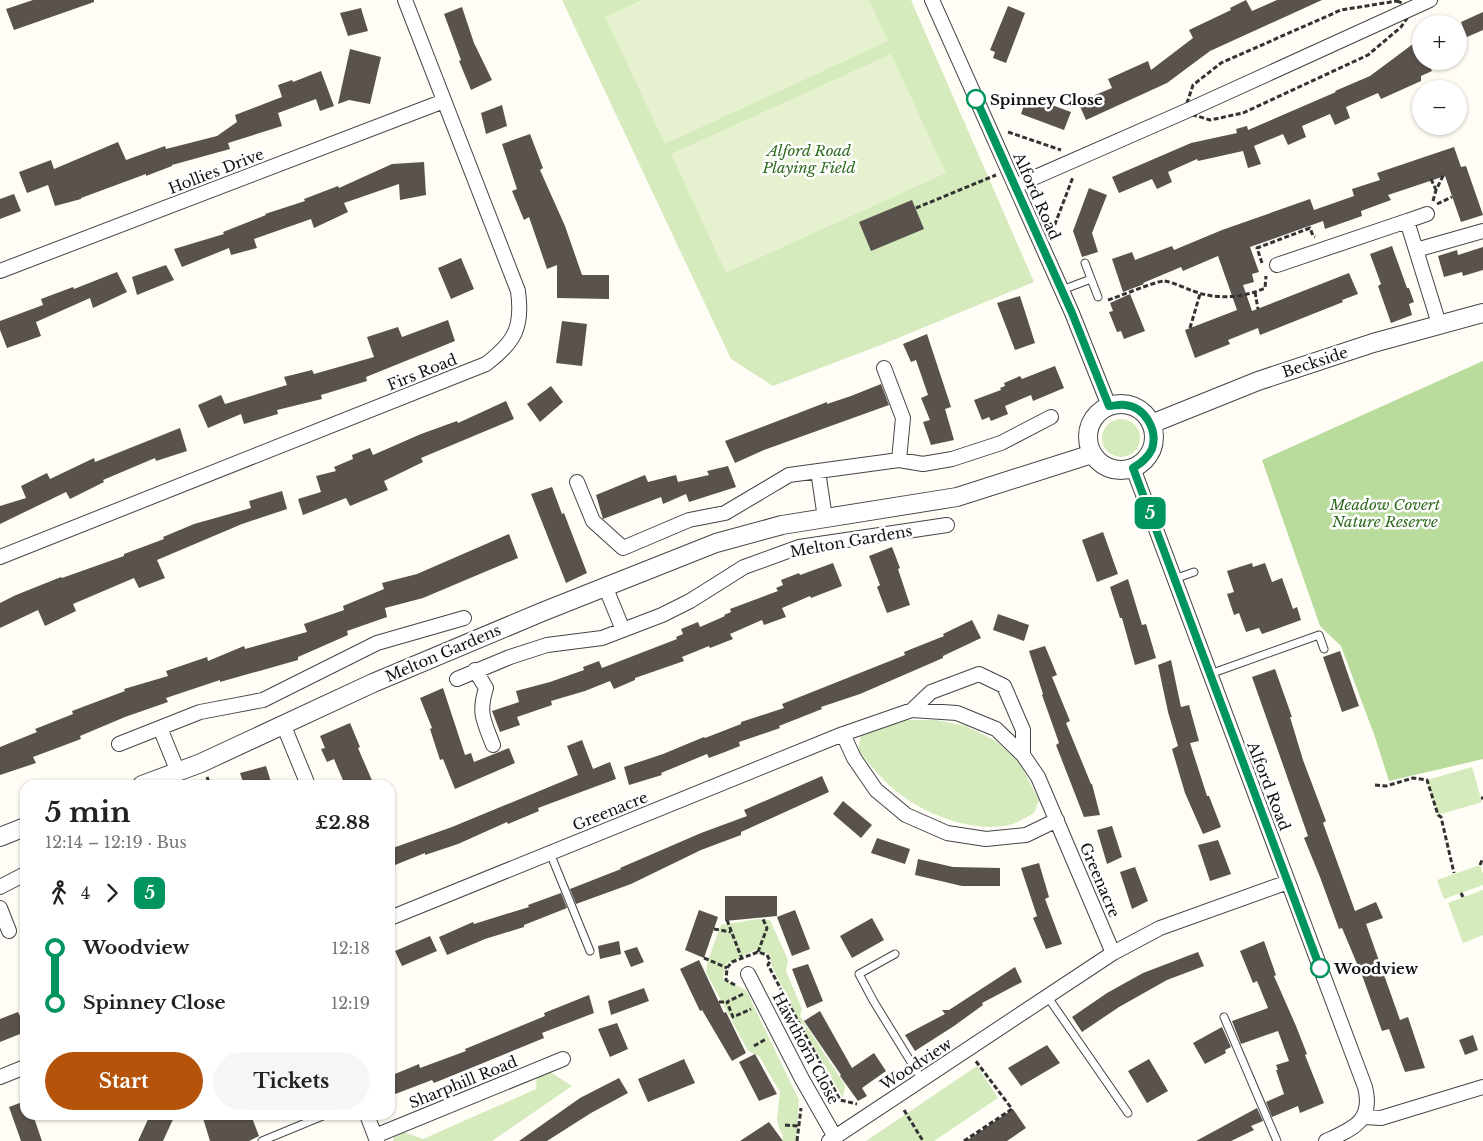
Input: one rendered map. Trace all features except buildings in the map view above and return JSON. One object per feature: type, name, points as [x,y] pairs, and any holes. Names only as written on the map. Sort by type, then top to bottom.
[{"type":"street","name":"Firs Road","points":[[0,557],[486,364],[500,354],[510,342],[519,323],[518,291],[405,0]]},
{"type":"street","points":[[1015,186],[1184,112],[1430,0]]},
{"type":"street","name":"Alford Road","points":[[936,1],[1008,170],[1062,290],[1109,406]]},
{"type":"street","name":"Hollies Drive","points":[[0,271],[444,102]]},
{"type":"street","points":[[1277,265],[1427,214]]},
{"type":"street","points":[[1407,221],[1439,324]]},
{"type":"street","points":[[1416,250],[1483,231]]},
{"type":"street","name":"Beckside","points":[[1151,424],[1258,381],[1374,343],[1483,313]]},
{"type":"street","points":[[884,368],[903,418],[898,460]]},
{"type":"street","points":[[1126,405],[1141,411],[1151,424],[1154,436],[1151,450],[1144,461],[1133,468],[1122,470],[1110,468],[1100,463],[1092,454],[1088,441],[1090,426],[1097,414],[1109,406],[1126,405]]},
{"type":"street","points":[[577,482],[593,521],[623,548],[689,520],[725,513],[767,490],[789,475],[898,460],[923,464],[952,459],[1002,443],[1051,417]]},
{"type":"street","name":"Melton Gardens","points":[[156,780],[178,772],[372,683],[605,586],[716,543],[782,525],[957,497],[1092,454]]},
{"type":"street","name":"Alford Road","points":[[1133,468],[1365,1087],[1367,1106],[1364,1117]]},
{"type":"street","name":"Melton Gardens","points":[[818,470],[825,518]]},
{"type":"street","name":"Melton Gardens","points":[[457,679],[475,670],[546,645],[602,638],[662,615],[690,601],[744,567],[799,547],[947,525]]},
{"type":"street","points":[[605,586],[623,630]]},
{"type":"street","name":"Melton Gardens","points":[[119,744],[200,712],[263,700],[377,643],[464,618]]},
{"type":"street","name":"Melton Gardens","points":[[475,670],[486,688],[481,714],[493,745]]},
{"type":"street","name":"Greenacre","points":[[912,710],[931,692],[979,674],[1004,686],[1023,730],[1023,755]]},
{"type":"street","name":"Greenacre","points":[[395,916],[843,734],[912,710],[957,713],[996,729],[1023,755],[1038,777],[1113,953]]},
{"type":"street","points":[[283,724],[306,780]]},
{"type":"street","points":[[160,728],[178,772]]},
{"type":"street","points":[[843,734],[854,758],[876,790],[906,816],[947,833],[986,839],[1026,835],[1057,820]]},
{"type":"street","points":[[0,836],[20,830]]},
{"type":"street","points":[[0,887],[20,877]]},
{"type":"street","name":"Woodview","points":[[832,1139],[1113,953],[1160,928],[1288,882]]},
{"type":"street","points":[[0,908],[9,931]]},
{"type":"street","name":"Hawthorn Close","points":[[748,974],[832,1139]]},
{"type":"street","name":"Sharphill Road","points":[[376,1138],[563,1059]]},
{"type":"street","points":[[0,1078],[20,1069]]},
{"type":"street","points":[[1326,1141],[1348,1132],[1364,1117],[1381,1118],[1483,1087]]},
{"type":"street","points":[[369,1120],[376,1138]]},
{"type":"lane","points":[[1085,263],[1098,297]]},
{"type":"lane","points":[[1062,290],[1091,279]]},
{"type":"lane","points":[[1174,579],[1194,572]]},
{"type":"lane","points":[[1210,674],[1320,635],[1324,649]]},
{"type":"lane","points":[[550,853],[590,951]]},
{"type":"lane","points":[[895,954],[859,974],[922,1080]]},
{"type":"lane","points":[[1047,996],[1128,1112]]},
{"type":"lane","points":[[1224,1017],[1277,1141]]},
{"type":"lane","points":[[262,1141],[313,1120]]},
{"type":"path","points":[[916,208],[1008,170]]},
{"type":"path","points":[[1444,174],[1436,190],[1432,206],[1452,197]]},
{"type":"path","points":[[1431,179],[1436,190]]},
{"type":"path","points":[[1106,300],[1163,281],[1200,294],[1220,297],[1238,296],[1265,288],[1266,276],[1257,248],[1310,228],[1313,236],[1323,240],[1328,248]]},
{"type":"path","points":[[1254,292],[1258,309]]},
{"type":"path","points":[[1190,328],[1200,294]]},
{"type":"path","points":[[1375,785],[1386,786],[1413,778],[1427,780],[1440,818],[1454,873]]},
{"type":"path","points":[[1480,865],[1483,858]]},
{"type":"path","points":[[1461,893],[1463,897]]},
{"type":"path","points":[[758,952],[767,928],[762,917]]},
{"type":"path","points":[[728,920],[742,959]]},
{"type":"path","points":[[714,929],[731,932]]},
{"type":"path","points":[[704,958],[727,968]]},
{"type":"path","points":[[719,1002],[727,1002],[748,992]]},
{"type":"path","points":[[727,1002],[733,1017],[756,1006]]},
{"type":"path","points":[[754,1046],[771,1036]]},
{"type":"path","points":[[964,1141],[1012,1109],[967,1050]]},
{"type":"path","points":[[896,1097],[923,1141]]},
{"type":"path","points":[[797,1141],[801,1103]]},
{"type":"path","points":[[785,1125],[798,1126]]},
{"type":"green space","name":"Alford Road Playing Field","points":[[562,0],[911,0],[1034,282],[886,343],[773,386],[731,359]]},
{"type":"green space","points":[[642,0],[869,0],[888,41],[665,144],[605,17]]},
{"type":"green space","points":[[891,54],[946,173],[726,273],[671,154]]},
{"type":"green space","name":"Meadow Covert Nature Reserve","points":[[1483,361],[1483,759],[1389,781],[1375,737],[1341,646],[1320,626],[1262,460]]},
{"type":"green space","points":[[1121,419],[1135,424],[1140,438],[1135,452],[1121,457],[1107,452],[1102,438],[1107,424]]},
{"type":"green space","points":[[908,720],[936,720],[966,726],[994,740],[1018,760],[1039,800],[1034,813],[1013,824],[1000,827],[971,825],[956,822],[928,811],[897,792],[879,775],[858,750],[861,735]]},
{"type":"green space","points":[[1472,767],[1482,802],[1438,815],[1427,780]]},
{"type":"green space","points":[[1480,865],[1483,874],[1483,885],[1444,899],[1437,880]]},
{"type":"green space","points":[[1483,890],[1483,935],[1463,943],[1448,903]]},
{"type":"green space","points":[[758,919],[770,920],[788,960],[786,971],[802,1009],[800,1016],[845,1085],[843,1098],[798,1019],[772,966],[769,954],[755,950],[726,964],[723,979],[746,990],[799,1100],[796,1141],[782,1141],[783,1136],[777,1119],[780,1092],[759,1056],[748,1051],[706,972],[708,960],[721,925]]},
{"type":"green space","points":[[977,1066],[998,1098],[934,1141],[866,1141]]},
{"type":"green space","points":[[549,1071],[572,1086],[492,1141],[393,1141],[394,1137],[404,1132],[423,1139],[536,1089],[537,1074]]},
{"type":"bus line","name":"5","points":[[976,99],[1072,313],[1109,406],[1126,405],[1141,411],[1151,424],[1154,436],[1151,450],[1144,461],[1133,468],[1320,968]]},
{"type":"place","name":"Spinney Close","points":[[976,99]]},
{"type":"place","name":"Woodview","points":[[1320,968]]}]
